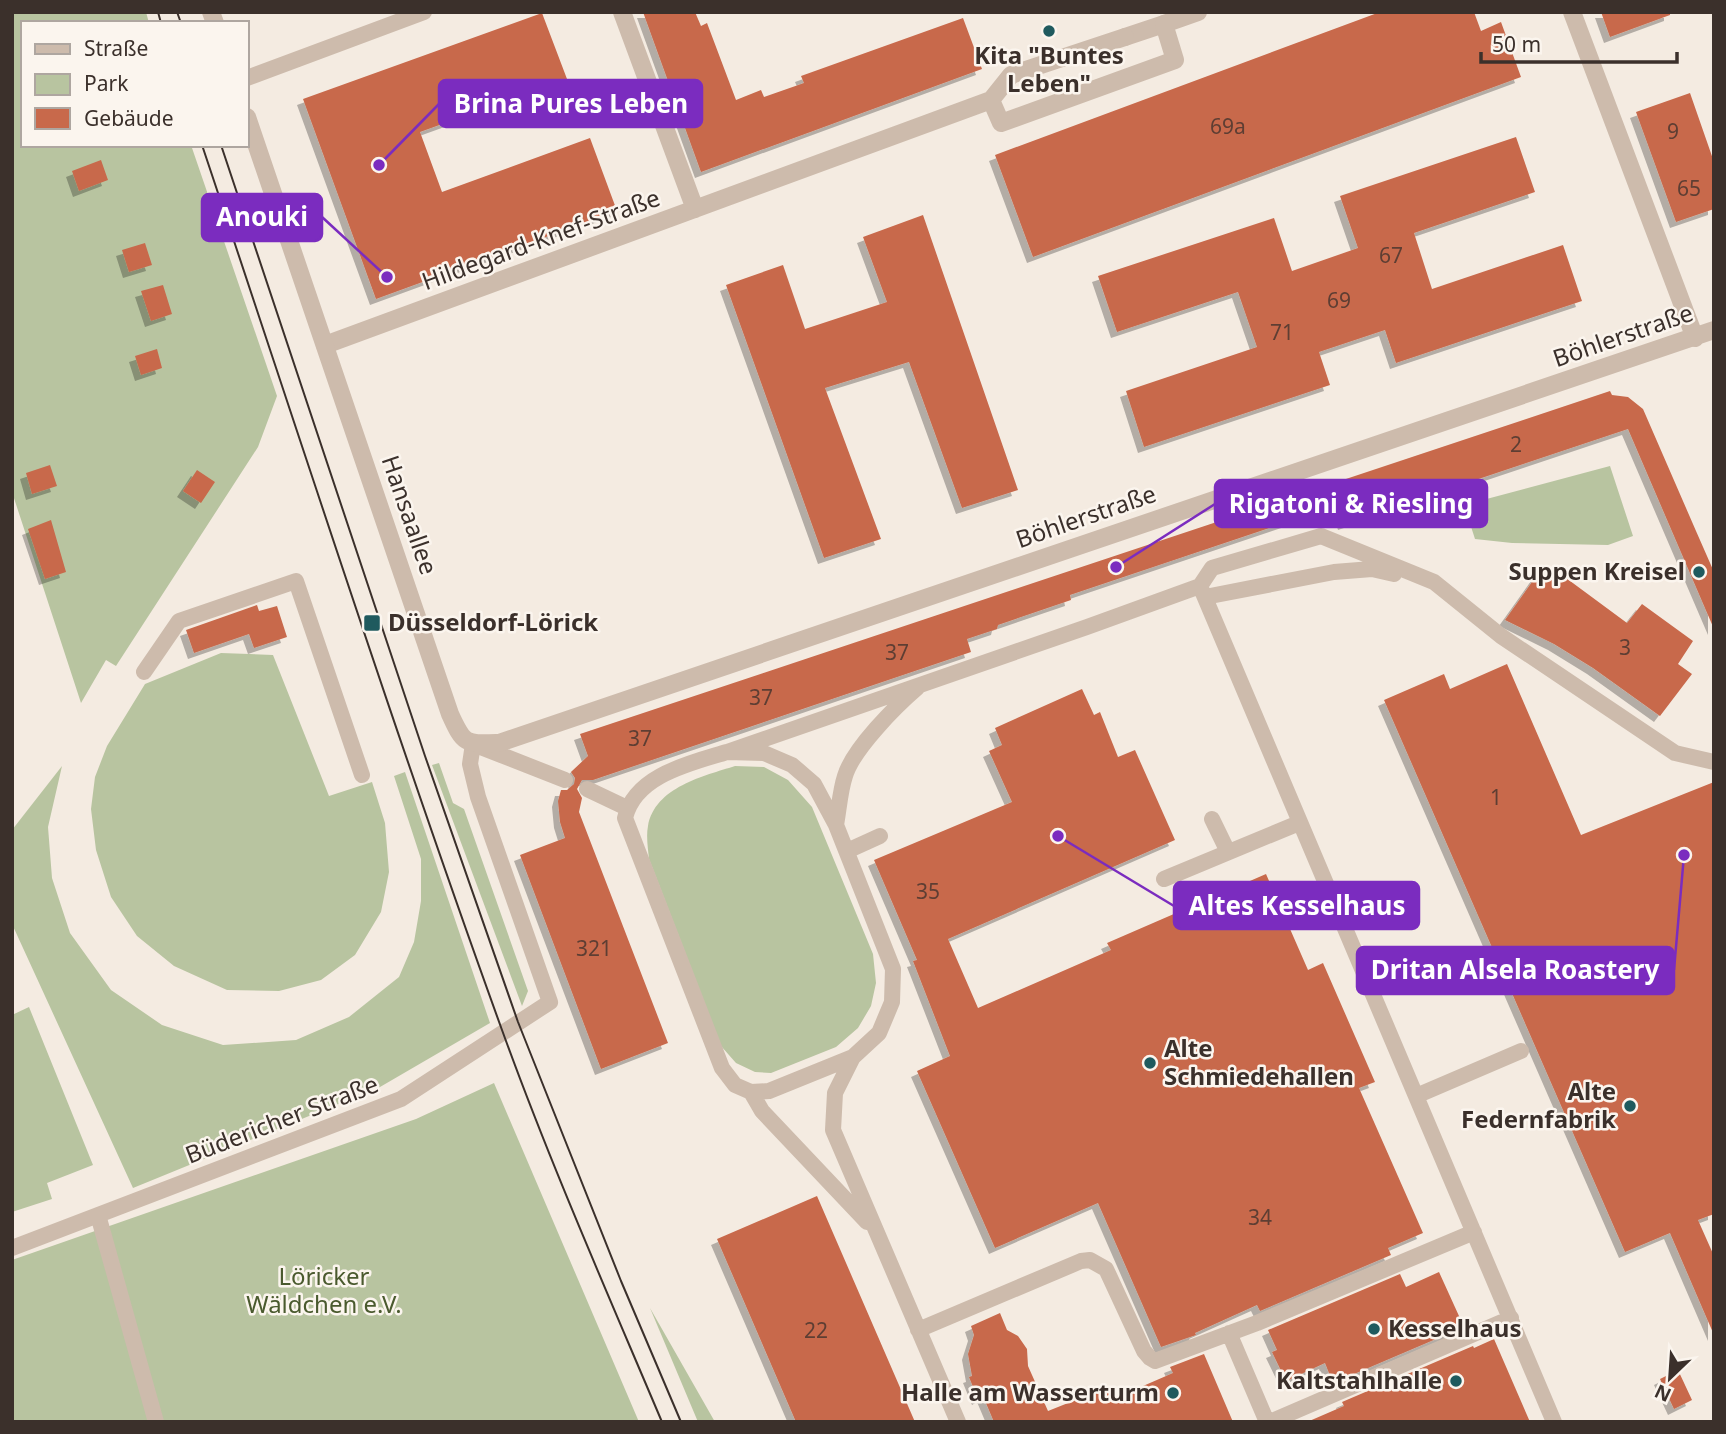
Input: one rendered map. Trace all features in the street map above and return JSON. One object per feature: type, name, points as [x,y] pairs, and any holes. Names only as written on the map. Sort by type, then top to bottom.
[{"type":"street","name":"Hildegard-Knef-Straße","points":[[622,12],[695,209]]},
{"type":"street","name":"Hildegard-Knef-Straße","points":[[325,345],[991,100],[1011,75],[1198,12]]},
{"type":"street","points":[[1572,12],[1695,338]]},
{"type":"street","points":[[991,100],[1001,123],[1175,60],[1164,24]]},
{"type":"street","name":"Hansaallee","points":[[248,120],[450,715],[461,737],[473,744]]},
{"type":"street","name":"Böhlerstraße","points":[[473,744],[499,743],[1714,330]]},
{"type":"lane","points":[[248,78],[424,12]]},
{"type":"lane","points":[[1554,1422],[1202,591],[1212,568],[1321,536],[1434,582],[1501,636],[1675,753],[1714,762]]},
{"type":"lane","points":[[727,752],[764,753],[792,765],[814,784],[836,825],[893,969],[892,1002],[879,1033],[853,1057],[769,1091],[751,1092],[736,1085],[722,1068],[625,818],[627,808],[638,793],[653,781],[677,768],[925,682],[1202,591],[1373,569],[1434,582]]},
{"type":"lane","points":[[145,672],[179,621],[296,581],[362,775]]},
{"type":"lane","points":[[836,825],[845,774],[876,729],[900,703],[925,682]]},
{"type":"lane","points":[[473,744],[565,780]]},
{"type":"lane","name":"Büdericher Straße","points":[[12,1248],[401,1099],[550,1002],[478,797],[470,764],[473,744]]},
{"type":"lane","points":[[587,789],[627,808]]},
{"type":"lane","points":[[1212,819],[1228,852]]},
{"type":"lane","points":[[1164,879],[1299,823]]},
{"type":"lane","points":[[847,851],[880,836]]},
{"type":"lane","points":[[1416,1096],[1521,1051]]},
{"type":"lane","points":[[853,1057],[835,1093],[833,1130],[958,1422]]},
{"type":"lane","points":[[751,1092],[762,1111],[874,1229]]},
{"type":"lane","points":[[98,1215],[156,1422]]},
{"type":"lane","points":[[918,1330],[1081,1261],[1090,1260],[1107,1269],[1150,1358],[1155,1361],[1475,1232]]},
{"type":"lane","points":[[1229,1333],[1268,1422],[1511,1318]]},
{"type":"green space","points":[[12,12],[146,12],[148,21],[21,21],[21,147],[192,147],[277,396],[258,447],[116,666],[106,660],[81,703],[12,492]]},
{"type":"green space","points":[[1610,466],[1633,536],[1608,545],[1512,543],[1475,539],[1464,505]]},
{"type":"green space","points":[[221,653],[273,655],[329,796],[372,782],[385,823],[389,872],[381,912],[355,955],[321,980],[279,991],[227,990],[174,966],[137,936],[111,897],[96,850],[91,809],[95,777],[107,746],[145,684]]},
{"type":"green space","points":[[439,763],[453,803],[464,809],[528,991],[522,1006],[432,765]]},
{"type":"green space","points":[[62,766],[48,827],[52,878],[70,933],[111,990],[162,1025],[223,1045],[296,1040],[349,1017],[399,977],[414,942],[421,901],[421,859],[394,776],[405,772],[490,1023],[380,1087],[133,1188],[12,924],[12,830]]},
{"type":"green space","points":[[735,766],[764,767],[788,780],[812,807],[873,954],[876,983],[871,1006],[858,1028],[836,1047],[771,1073],[755,1072],[736,1063],[721,1046],[649,859],[648,826],[652,813],[660,802],[682,785]]},
{"type":"green space","points":[[29,1007],[93,1165],[47,1183],[52,1199],[12,1212],[12,1015]]},
{"type":"green space","name":"Löricker Wäldchen e.V.","points":[[494,1083],[639,1422],[12,1422],[12,1260],[416,1119]]},
{"type":"green space","points":[[650,1308],[715,1422],[698,1422]]},
{"type":"building","points":[[643,12],[695,12],[701,26],[707,23],[736,100],[761,90],[764,97],[804,83],[801,76],[963,18],[982,69],[701,172]]},
{"type":"building","points":[[1380,12],[1474,12],[1481,31],[1501,22],[1521,77],[1033,257],[995,155]]},
{"type":"building","points":[[1601,12],[1670,12],[1670,15],[1610,37]]},
{"type":"building","points":[[542,13],[567,79],[420,132],[442,192],[590,138],[617,211],[376,299],[303,99]]},
{"type":"building","points":[[1690,93],[1714,162],[1714,209],[1676,222],[1636,112]]},
{"type":"building","points":[[1516,137],[1535,192],[1414,233],[1432,289],[1563,245],[1582,301],[1396,363],[1385,330],[1319,352],[1330,385],[1144,447],[1126,391],[1257,347],[1238,292],[1117,332],[1098,276],[1274,218],[1292,271],[1358,248],[1340,196]]},
{"type":"building","points":[[101,160],[108,180],[79,191],[72,171]]},
{"type":"building","points":[[923,215],[1018,490],[962,508],[909,362],[825,388],[881,539],[824,558],[726,285],[783,265],[805,329],[887,302],[863,237]]},
{"type":"building","points":[[145,243],[152,265],[129,272],[122,250]]},
{"type":"building","points":[[163,285],[172,314],[151,321],[141,291]]},
{"type":"building","points":[[157,349],[162,368],[141,375],[135,356]]},
{"type":"building","points":[[1610,391],[1612,395],[1628,397],[1643,409],[1714,572],[1714,629],[1628,429],[1344,524],[1338,505],[1070,595],[1071,600],[998,625],[997,629],[967,639],[971,652],[593,780],[582,780],[577,789],[582,798],[579,812],[668,1043],[601,1069],[520,855],[565,838],[558,801],[561,790],[567,790],[574,784],[575,778],[571,772],[588,756],[580,734]]},
{"type":"building","points":[[50,465],[57,486],[32,494],[26,473]]},
{"type":"building","points":[[197,470],[215,482],[201,503],[183,491]]},
{"type":"building","points":[[51,520],[66,572],[45,579],[28,529]]},
{"type":"building","points":[[1542,568],[1559,580],[1562,575],[1627,623],[1642,604],[1693,641],[1678,664],[1692,674],[1660,716],[1593,668],[1554,644],[1505,620]]},
{"type":"building","points":[[257,605],[259,611],[277,606],[287,637],[254,648],[249,634],[194,653],[186,630]]},
{"type":"building","points":[[1507,664],[1581,835],[1714,782],[1714,1214],[1698,1220],[1714,1256],[1714,1335],[1670,1233],[1625,1252],[1384,700],[1444,674],[1450,689]]},
{"type":"building","points":[[1082,689],[1094,715],[1100,712],[1118,757],[1135,750],[1175,840],[948,939],[978,1008],[1111,950],[1107,943],[1266,874],[1308,970],[1323,963],[1375,1082],[1359,1088],[1423,1233],[1388,1248],[1391,1255],[1260,1311],[1257,1305],[1195,1333],[1196,1335],[1161,1347],[1098,1203],[995,1248],[917,1071],[950,1056],[913,961],[917,960],[874,860],[1012,802],[989,751],[1002,745],[995,728]]},
{"type":"building","points":[[817,1196],[915,1422],[796,1422],[717,1239]]},
{"type":"building","name":"Kesselhaus","points":[[1439,1272],[1464,1327],[1333,1383],[1325,1363],[1286,1381],[1272,1352],[1277,1350],[1268,1330],[1400,1274],[1406,1287]]},
{"type":"building","points":[[1000,1313],[1007,1330],[1018,1336],[1027,1349],[1028,1366],[1048,1411],[1108,1387],[1113,1399],[1173,1373],[1170,1367],[1204,1354],[1233,1422],[994,1422],[983,1396],[978,1399],[969,1377],[972,1376],[968,1354],[974,1335],[971,1326]]},
{"type":"building","name":"Kaltstahlhalle","points":[[1494,1339],[1530,1422],[1307,1422],[1344,1406],[1342,1402]]},
{"type":"building","points":[[1678,1370],[1692,1400],[1674,1409],[1660,1379]]},
{"type":"tram line","points":[[158,12],[160,21]]},
{"type":"tram line","points":[[177,12],[180,21]]},
{"type":"tram line","points":[[203,147],[387,699],[520,1080],[662,1422]]},
{"type":"tram line","points":[[222,147],[425,756],[518,1022],[621,1281],[681,1422]]},
{"type":"place","name":"Kita \"Buntes Leben\"","points":[[1049,31]]},
{"type":"place","name":"Brina Pures Leben","points":[[379,165]]},
{"type":"place","name":"Anouki","points":[[387,277]]},
{"type":"place","name":"Rigatoni & Riesling","points":[[1116,567]]},
{"type":"place","name":"Suppen Kreisel","points":[[1699,572]]},
{"type":"place","name":"Düsseldorf-Lörick","points":[[372,623]]},
{"type":"place","name":"Altes Kesselhaus","points":[[1058,836]]},
{"type":"place","name":"Dritan Alsela Roastery","points":[[1684,855]]},
{"type":"place","name":"Alte Schmiedehallen","points":[[1150,1063]]},
{"type":"place","name":"Alte Federnfabrik","points":[[1630,1106]]},
{"type":"place","name":"Kesselhaus","points":[[1374,1329]]},
{"type":"place","name":"Kaltstahlhalle","points":[[1456,1381]]},
{"type":"place","name":"Halle am Wasserturm","points":[[1173,1393]]}]
